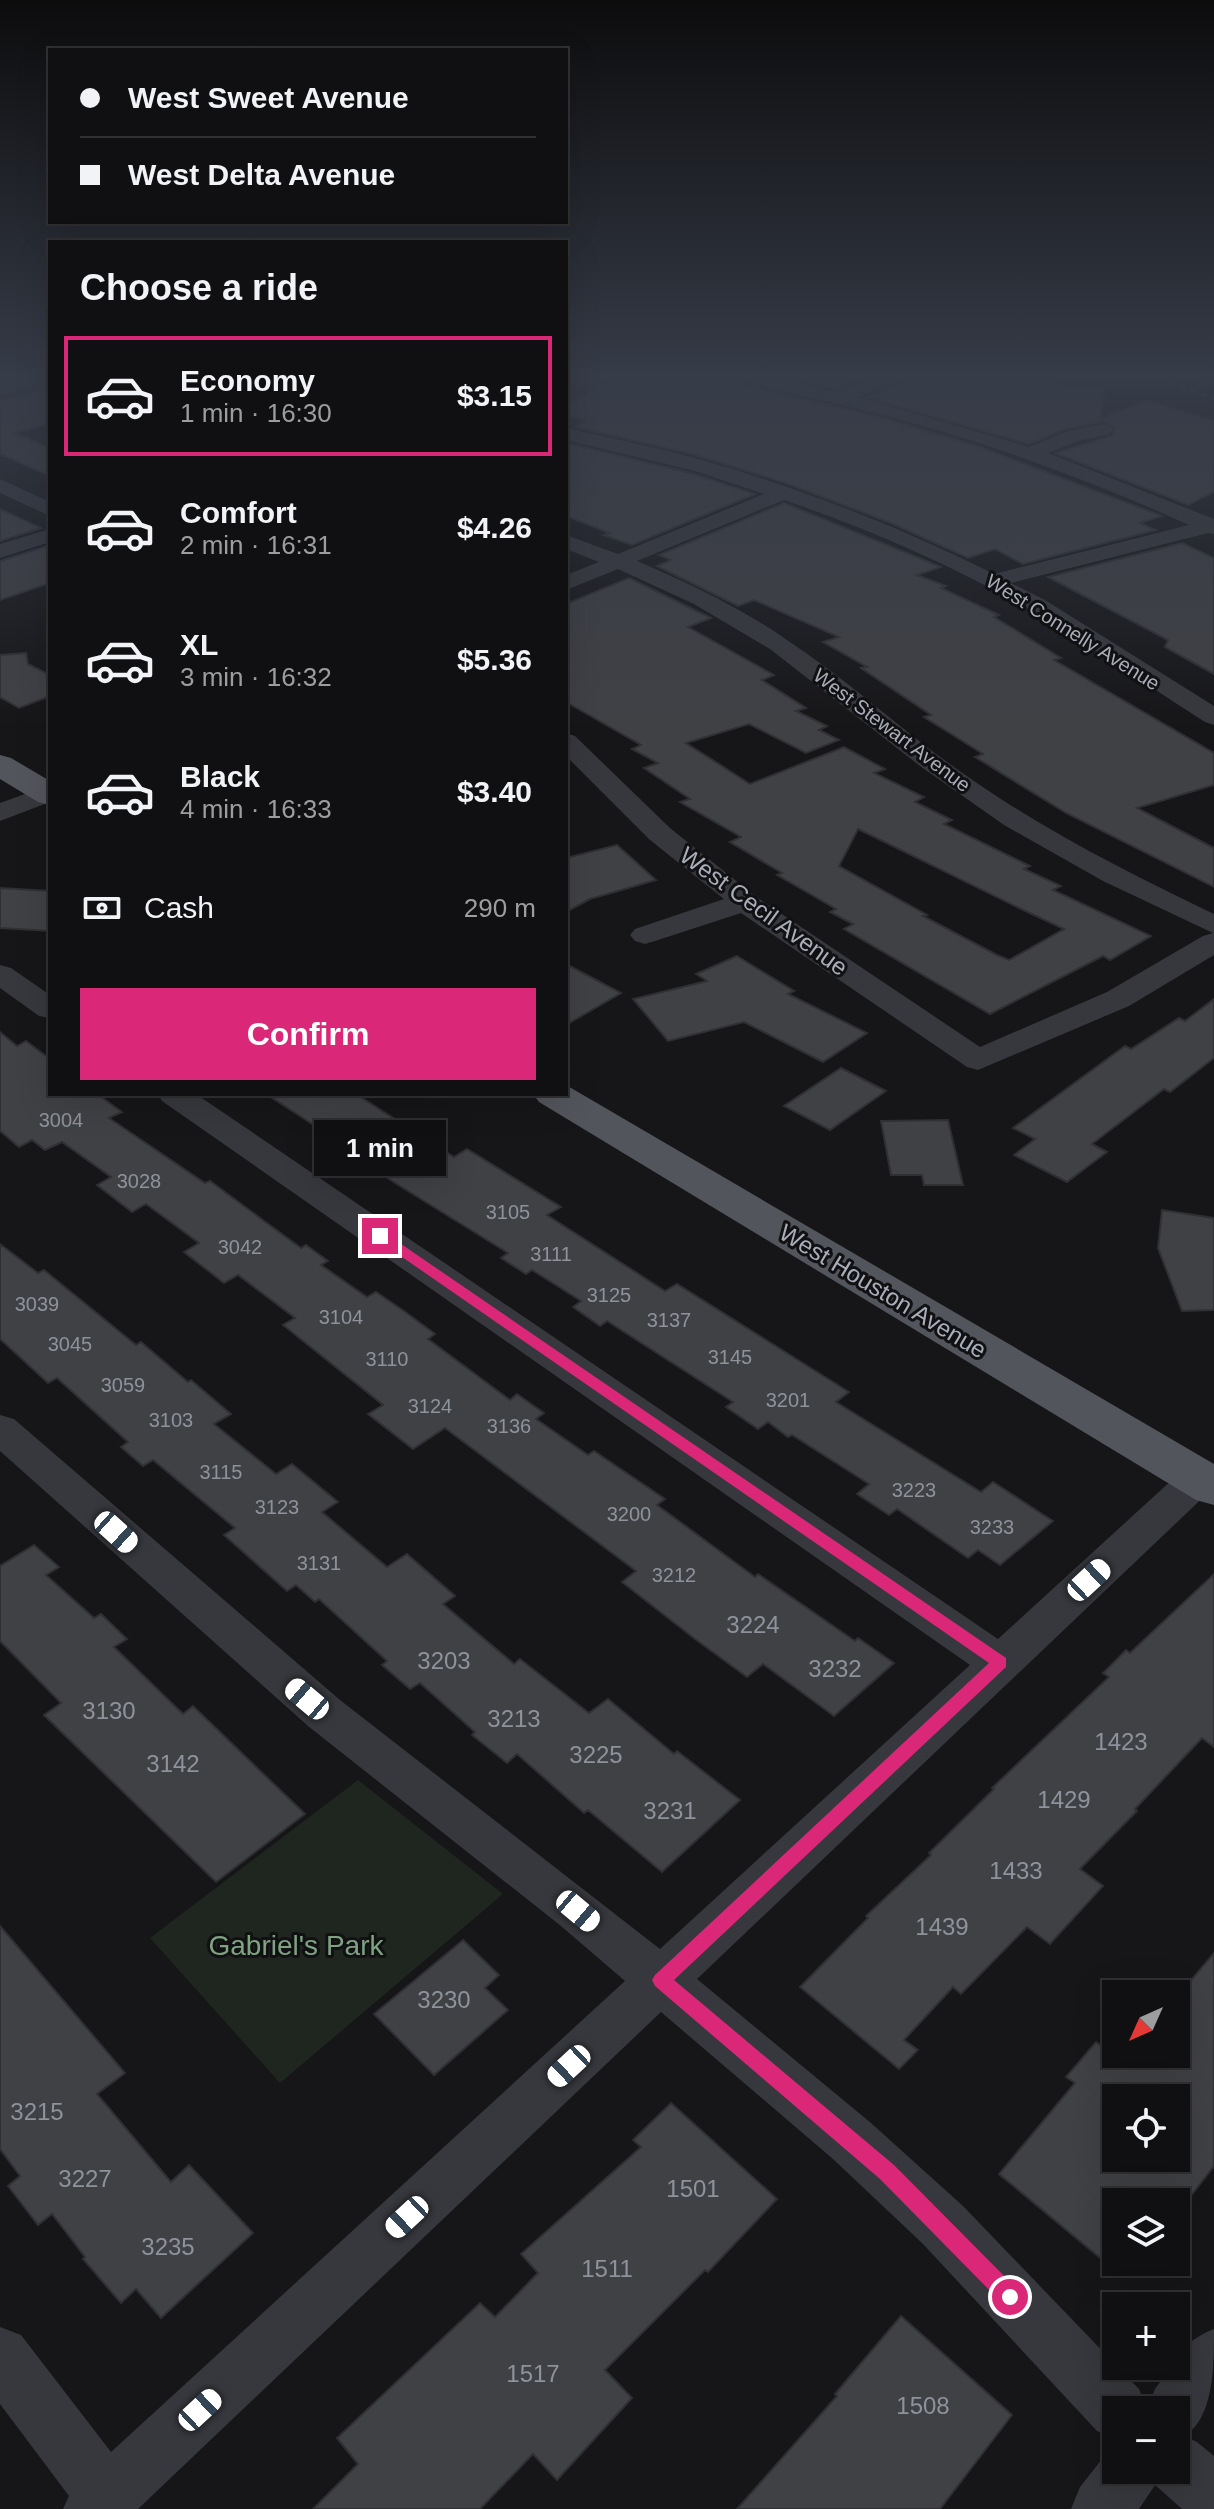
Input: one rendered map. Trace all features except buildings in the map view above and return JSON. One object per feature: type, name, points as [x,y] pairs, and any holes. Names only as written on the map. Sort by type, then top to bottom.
[{"type":"main road","points":[[0,765],[48,792]]},
{"type":"main road","name":"West Houston Avenue","points":[[556,1096],[1206,1483]]},
{"type":"street","points":[[12,491],[48,509]]},
{"type":"street","name":"West Connelly Avenue","points":[[778,491],[879,528],[993,581],[1214,717]]},
{"type":"street","points":[[1132,491],[1213,526]]},
{"type":"street","points":[[568,582],[784,493]]},
{"type":"street","points":[[993,581],[1213,526]]},
{"type":"street","points":[[0,551],[48,536]]},
{"type":"street","name":"West Stewart Avenue","points":[[568,543],[677,586],[729,614],[810,667],[953,779],[1090,863],[1214,925]]},
{"type":"street","name":"West Cecil Avenue","points":[[568,743],[660,834],[745,902],[978,1060],[1019,1039],[1118,999],[1214,942]]},
{"type":"street","points":[[0,813],[48,793]]},
{"type":"street","points":[[645,935],[745,902]]},
{"type":"street","points":[[0,974],[48,1008]]},
{"type":"street","points":[[177,1096],[1000,1663]]},
{"type":"street","points":[[0,1429],[324,1713],[578,1911],[914,2197],[1105,2396]]},
{"type":"street","points":[[0,2356],[101,2503],[1000,1663],[1206,1483]]},
{"type":"street","points":[[1186,2396],[1214,2358]]},
{"type":"street","points":[[1190,2476],[1214,2497]]},
{"type":"street","points":[[1102,2509],[1121,2484]]},
{"type":"green space","name":"Gabriel's Park","points":[[358,1780],[503,1894],[280,2083],[150,1938]]},
{"type":"route","points":[[380,1236],[1000,1663],[661,1980],[887,2172],[976,2259],[1010,2297]]}]
